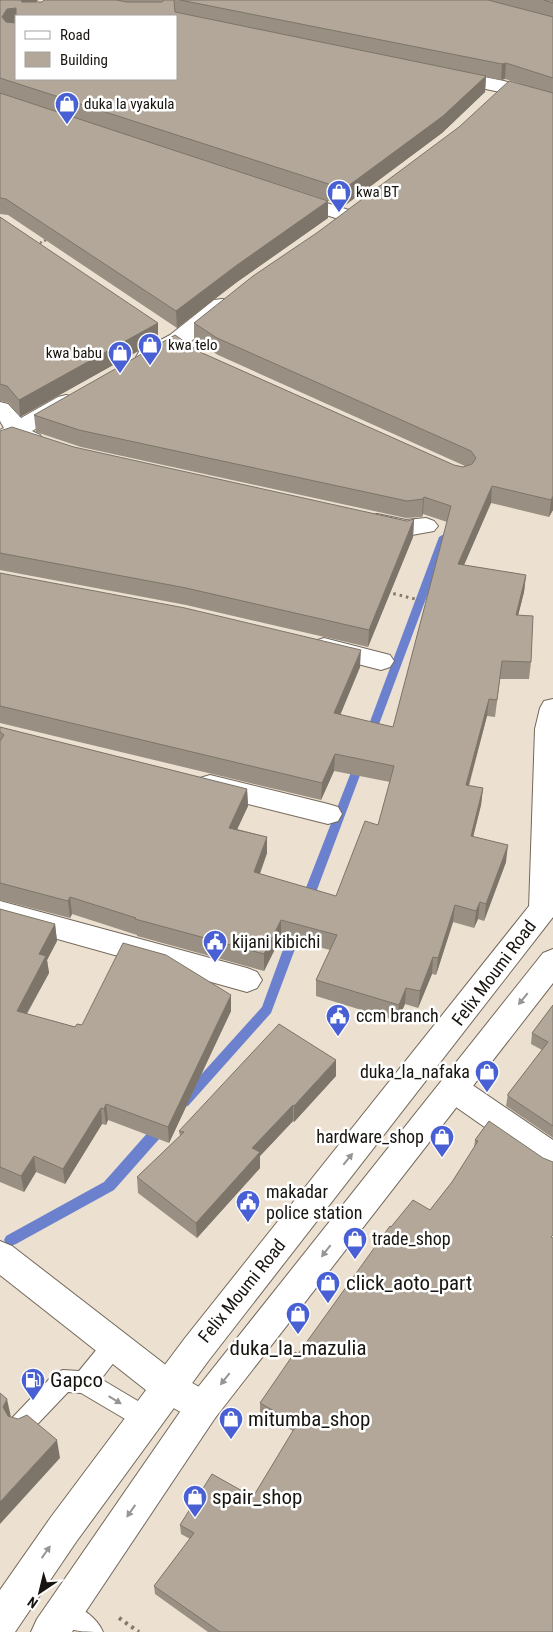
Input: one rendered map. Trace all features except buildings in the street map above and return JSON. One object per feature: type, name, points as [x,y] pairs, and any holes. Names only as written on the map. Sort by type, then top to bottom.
[{"type":"street","points":[[428,71],[504,87],[553,102]]},
{"type":"street","points":[[484,106],[504,87]]},
{"type":"street","points":[[276,192],[353,210],[328,229]]},
{"type":"street","points":[[128,367],[178,340],[237,293]]},
{"type":"street","points":[[8,436],[86,390]]},
{"type":"street","points":[[0,409],[8,417],[8,436]]},
{"type":"street","points":[[8,436],[48,446]]},
{"type":"street","points":[[358,518],[406,528],[426,526]]},
{"type":"street","points":[[303,642],[381,661]]},
{"type":"street","points":[[550,907],[548,729],[553,708]]},
{"type":"street","points":[[183,779],[328,814]]},
{"type":"street","name":"Felix Moumi Road","points":[[0,1622],[48,1550],[168,1387],[550,907]]},
{"type":"street","points":[[0,912],[247,980]]},
{"type":"street","points":[[56,1622],[203,1407],[553,961]]},
{"type":"street","points":[[454,1089],[553,1157]]},
{"type":"street","points":[[0,1256],[168,1387],[203,1407]]},
{"type":"lane","points":[[84,1382],[114,1345]]},
{"type":"lane","points":[[21,1425],[63,1381],[84,1382],[145,1418]]},
{"type":"lane","points":[[56,1622],[90,1632]]},
{"type":"path","points":[[35,246],[51,238]]},
{"type":"path","points":[[384,591],[419,600]]},
{"type":"waterway","points":[[370,735],[444,537]]},
{"type":"waterway","points":[[306,903],[360,762]]},
{"type":"waterway","points":[[184,1102],[267,1010],[298,925]]},
{"type":"waterway","points":[[11,1240],[109,1186],[163,1125]]},
{"type":"place","name":"duka la vyakula","points":[[67,125]]},
{"type":"place","name":"kwa BT","points":[[339,213]]},
{"type":"place","name":"kwa telo","points":[[150,366]]},
{"type":"place","name":"kwa babu","points":[[120,374]]},
{"type":"place","name":"kijani kibichi","points":[[215,963]]},
{"type":"place","name":"ccm branch","points":[[338,1037]]},
{"type":"place","name":"duka_la_nafaka","points":[[487,1093]]},
{"type":"place","name":"hardware_shop","points":[[442,1158]]},
{"type":"place","name":"makadar police station","points":[[248,1223]]},
{"type":"place","name":"trade_shop","points":[[355,1260]]},
{"type":"place","name":"click_aoto_part","points":[[328,1304]]},
{"type":"place","name":"duka_la_mazulia","points":[[298,1335]]},
{"type":"place","name":"Gapco","points":[[33,1401]]},
{"type":"place","name":"mitumba_shop","points":[[231,1440]]},
{"type":"place","name":"spair_shop","points":[[195,1518]]}]
